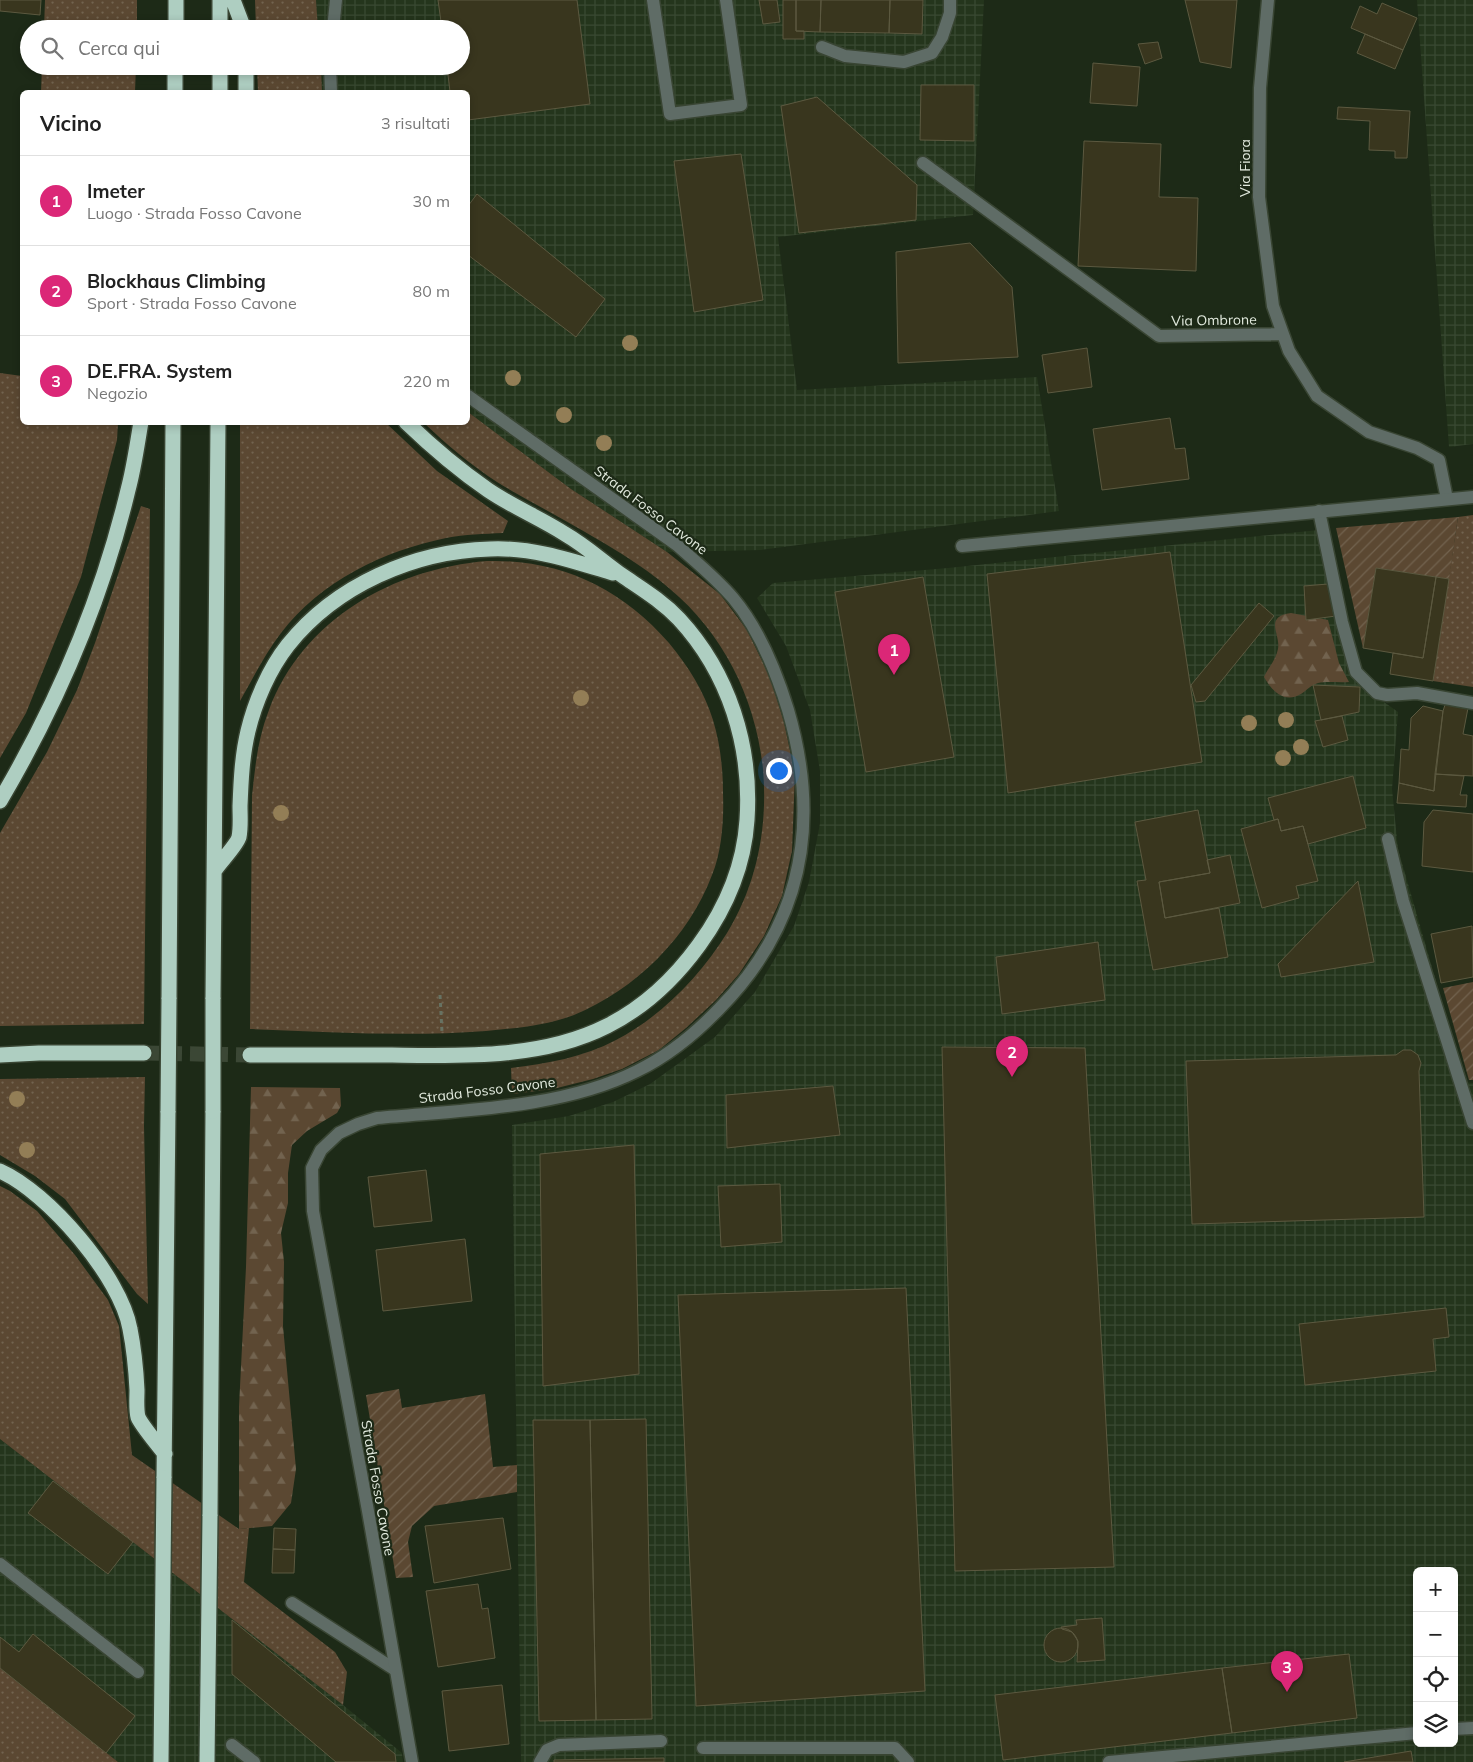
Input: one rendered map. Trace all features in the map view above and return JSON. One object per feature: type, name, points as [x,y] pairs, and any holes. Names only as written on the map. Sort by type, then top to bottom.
[{"type":"highway","points":[[176,0],[176,20]]},
{"type":"highway","points":[[220,0],[220,20]]},
{"type":"highway","points":[[233,0],[241,20]]},
{"type":"highway","points":[[175,75],[175,90]]},
{"type":"highway","points":[[220,75],[220,90]]},
{"type":"highway","points":[[246,75],[246,90]]},
{"type":"highway","points":[[0,801],[15,776],[58,691],[79,642],[109,562],[129,489],[140,425]]},
{"type":"highway","points":[[161,1762],[173,425]]},
{"type":"highway","points":[[207,1762],[218,425]]},
{"type":"highway","points":[[250,1055],[477,1054],[542,1047],[584,1036],[607,1026],[644,1002],[674,975],[704,938],[728,898],[743,850],[748,807],[748,786],[746,764],[737,720],[720,678],[695,639],[678,618],[660,602],[566,534],[527,514],[489,491],[444,457],[409,425]]},
{"type":"highway","points":[[214,870],[239,838],[243,754],[255,709],[265,684],[286,646],[332,603],[354,588],[395,568],[441,554],[491,548],[552,555],[624,576]]},
{"type":"highway","points":[[0,1055],[144,1053]]},
{"type":"highway","points":[[0,1170],[34,1193],[63,1219],[117,1291],[130,1327],[136,1375],[138,1418],[165,1454]]},
{"type":"street","points":[[334,20],[336,0]]},
{"type":"street","points":[[653,0],[670,114],[741,105],[726,0]]},
{"type":"street","points":[[822,47],[845,56],[904,62],[932,53],[942,38],[950,13],[950,0]]},
{"type":"street","name":"Via Fiora","points":[[1268,0],[1260,88],[1259,197],[1273,306],[1283,334]]},
{"type":"street","points":[[330,75],[331,90]]},
{"type":"street","name":"Via Ombrone","points":[[923,163],[1159,336],[1283,334]]},
{"type":"street","points":[[1283,334],[1288,351],[1317,396],[1369,432],[1417,448],[1439,460],[1446,499]]},
{"type":"street","name":"Strada Fosso Cavone","points":[[412,1762],[313,1211],[312,1168],[321,1150],[339,1133],[364,1122],[377,1118],[525,1104],[568,1095],[611,1082],[638,1071],[668,1054],[699,1029],[732,997],[761,959],[780,922],[794,888],[802,852],[804,809],[800,763],[794,730],[782,689],[765,650],[733,598],[677,545],[470,397]]},
{"type":"street","points":[[962,546],[1473,497]]},
{"type":"street","points":[[1319,511],[1342,622],[1356,672],[1377,693],[1387,695],[1417,693],[1473,703]]},
{"type":"street","points":[[1388,839],[1403,901],[1473,1122]]},
{"type":"street","points":[[0,1564],[138,1672]]},
{"type":"street","points":[[292,1603],[394,1669]]},
{"type":"street","points":[[1458,1730],[1473,1728]]},
{"type":"street","points":[[1109,1762],[1413,1733]]},
{"type":"street","points":[[540,1762],[547,1750],[559,1745],[660,1741]]},
{"type":"street","points":[[232,1745],[254,1762]]},
{"type":"street","points":[[703,1748],[896,1748],[908,1762]]},
{"type":"path","points":[[440,995],[444,1055]]},
{"type":"shaded area","points":[[316,0],[984,0],[973,215],[778,237],[797,390],[1037,377],[1059,511],[761,550],[667,552],[571,489],[470,413],[470,90],[322,90],[321,75],[470,75],[470,20],[317,20]]},
{"type":"shaded area","points":[[1417,0],[1473,0],[1473,444],[1449,447]]},
{"type":"shaded area","points":[[1319,530],[1363,687],[1398,712],[1392,789],[1398,849],[1465,1082],[1473,1083],[1473,1762],[521,1762],[512,1125],[569,1116],[613,1102],[650,1084],[715,1037],[755,992],[794,926],[809,882],[820,823],[820,771],[810,710],[786,646],[757,598],[773,583],[948,568]]},
{"type":"shaded area","points":[[0,1439],[343,1705],[402,1753],[403,1762],[118,1762],[0,1668]]},
{"type":"green space","points":[[45,0],[137,0],[137,20],[44,20]]},
{"type":"green space","points":[[255,0],[316,0],[317,20],[256,20]]},
{"type":"green space","points":[[42,75],[136,75],[135,90],[41,90]]},
{"type":"green space","points":[[257,75],[321,75],[322,90],[258,90]]},
{"type":"green space","points":[[0,373],[20,376],[20,425],[118,425],[117,440],[81,577],[26,713],[0,758]]},
{"type":"green space","points":[[470,413],[571,489],[667,552],[720,594],[747,630],[770,677],[784,722],[795,774],[792,851],[782,896],[764,936],[739,974],[716,1000],[659,1050],[622,1069],[593,1079],[553,1089],[512,1094],[511,1068],[565,1059],[591,1051],[633,1030],[679,994],[705,964],[727,933],[746,895],[753,875],[762,833],[764,791],[759,743],[745,694],[734,670],[706,626],[689,607],[648,571],[596,538],[497,482],[441,439],[426,425],[470,425]]},
{"type":"green space","points":[[240,425],[388,425],[437,471],[508,521],[503,533],[474,534],[422,544],[377,560],[334,584],[315,598],[281,633],[264,658],[240,701]]},
{"type":"green space","points":[[141,506],[150,509],[144,1024],[0,1026],[0,833],[47,752],[77,690],[95,643]]},
{"type":"green space","points":[[1473,515],[1473,687],[1433,681],[1458,517]]},
{"type":"green space","points":[[1458,517],[1449,579],[1376,568],[1363,648],[1336,528]]},
{"type":"green space","points":[[487,561],[539,565],[564,572],[610,592],[650,624],[669,643],[689,670],[705,699],[713,720],[722,774],[722,835],[715,866],[702,898],[674,940],[638,976],[596,1004],[563,1019],[519,1028],[427,1034],[250,1029],[252,796],[262,731],[269,710],[284,678],[304,649],[328,625],[356,604],[386,588],[418,575],[452,566]]},
{"type":"green space","points":[[1291,613],[1328,620],[1339,663],[1349,682],[1318,683],[1301,694],[1289,698],[1279,694],[1271,687],[1264,677],[1278,649],[1275,622],[1283,615]]},
{"type":"green space","points":[[1473,982],[1473,1080],[1469,1080],[1443,988]]},
{"type":"green space","points":[[145,1077],[144,1126],[148,1304],[137,1294],[65,1199],[35,1176],[0,1155],[0,1079]]},
{"type":"green space","points":[[251,1087],[340,1088],[341,1106],[337,1113],[307,1131],[292,1145],[288,1173],[288,1203],[281,1233],[284,1262],[283,1326],[296,1469],[291,1503],[272,1526],[239,1529],[239,1407],[246,1267]]},
{"type":"green space","points":[[0,1186],[37,1211],[75,1255],[108,1300],[119,1326],[132,1455],[239,1529],[249,1528],[244,1582],[335,1652],[347,1672],[343,1705],[0,1439]]},
{"type":"green space","points":[[399,1389],[402,1408],[485,1394],[493,1467],[517,1465],[517,1492],[434,1506],[412,1526],[408,1542],[413,1577],[396,1578],[366,1395]]},
{"type":"green space","points":[[0,1668],[118,1762],[0,1762]]},
{"type":"building","points":[[0,0],[41,0],[40,15],[0,11]]},
{"type":"building","points":[[438,0],[577,0],[590,104],[470,120],[470,90],[450,90],[448,75],[470,75],[470,20],[441,20]]},
{"type":"building","points":[[759,0],[777,0],[780,22],[763,24]]},
{"type":"building","points":[[783,0],[796,0],[796,31],[804,31],[804,39],[783,39]]},
{"type":"building","points":[[796,0],[821,0],[820,32],[796,31]]},
{"type":"building","points":[[821,0],[890,0],[889,33],[820,32]]},
{"type":"building","points":[[890,0],[923,0],[922,34],[889,33]]},
{"type":"building","points":[[1185,0],[1237,0],[1231,68],[1200,62]]},
{"type":"building","points":[[1382,3],[1417,18],[1403,50],[1351,28],[1360,6],[1377,14]]},
{"type":"building","points":[[1365,34],[1403,50],[1395,69],[1357,53]]},
{"type":"building","points":[[1158,42],[1162,58],[1145,64],[1138,44]]},
{"type":"building","points":[[1093,63],[1140,67],[1137,106],[1090,103]]},
{"type":"building","points":[[921,85],[974,85],[974,141],[920,140]]},
{"type":"building","points":[[817,97],[917,185],[916,220],[799,233],[781,106]]},
{"type":"building","points":[[1338,107],[1410,111],[1407,158],[1395,158],[1395,151],[1369,150],[1370,121],[1337,119]]},
{"type":"building","points":[[1084,141],[1161,144],[1159,197],[1198,198],[1196,271],[1078,266]]},
{"type":"building","points":[[741,154],[763,300],[694,312],[674,161]]},
{"type":"building","points":[[477,194],[605,299],[576,337],[470,257],[470,203]]},
{"type":"building","points":[[970,243],[1012,287],[1018,357],[898,363],[896,252]]},
{"type":"building","points":[[1087,348],[1092,387],[1048,393],[1042,355]]},
{"type":"building","points":[[1170,418],[1175,449],[1185,448],[1189,479],[1102,490],[1093,429]]},
{"type":"building","points":[[1170,552],[1202,762],[1008,793],[987,574]]},
{"type":"building","points":[[1376,568],[1436,577],[1423,658],[1363,648]]},
{"type":"building","points":[[923,577],[954,757],[866,772],[835,592]]},
{"type":"building","points":[[1436,577],[1449,579],[1433,681],[1390,674],[1393,653],[1423,658]]},
{"type":"building","points":[[1328,584],[1336,616],[1306,620],[1304,586]]},
{"type":"building","points":[[1259,603],[1274,616],[1205,701],[1196,702],[1191,685]]},
{"type":"building","points":[[1313,685],[1360,687],[1359,712],[1321,720]]},
{"type":"building","points":[[1446,702],[1468,708],[1463,734],[1473,736],[1473,776],[1435,774],[1443,711]]},
{"type":"building","points":[[1423,706],[1443,711],[1434,791],[1399,783],[1401,749],[1409,750],[1411,718]]},
{"type":"building","points":[[1342,716],[1348,740],[1323,747],[1315,721]]},
{"type":"building","points":[[1435,774],[1464,776],[1460,795],[1467,795],[1466,807],[1397,803],[1399,783],[1434,791]]},
{"type":"building","points":[[1353,776],[1366,828],[1308,844],[1303,826],[1281,831],[1278,819],[1274,820],[1268,798]]},
{"type":"building","points":[[1198,810],[1210,873],[1159,882],[1165,918],[1219,908],[1228,957],[1153,970],[1137,881],[1146,880],[1135,822]]},
{"type":"building","points":[[1433,810],[1473,814],[1473,872],[1422,866],[1424,822]]},
{"type":"building","points":[[1278,819],[1281,831],[1303,826],[1318,881],[1296,886],[1299,898],[1262,908],[1241,829]]},
{"type":"building","points":[[1230,855],[1240,903],[1165,918],[1159,882],[1210,873],[1207,860]]},
{"type":"building","points":[[1358,881],[1374,962],[1281,977],[1278,964]]},
{"type":"building","points":[[1472,926],[1473,977],[1441,983],[1431,934]]},
{"type":"building","points":[[1098,942],[1105,1000],[1002,1014],[996,957]]},
{"type":"building","points":[[942,1047],[1085,1048],[1114,1567],[955,1571]]},
{"type":"building","points":[[1403,1050],[1411,1050],[1418,1055],[1421,1063],[1419,1071],[1424,1217],[1192,1224],[1186,1061],[1396,1055]]},
{"type":"building","points":[[833,1086],[840,1135],[727,1148],[726,1095]]},
{"type":"building","points":[[634,1145],[639,1374],[543,1386],[540,1154]]},
{"type":"building","points":[[426,1170],[432,1221],[374,1227],[368,1177]]},
{"type":"building","points":[[780,1184],[782,1242],[721,1247],[718,1186]]},
{"type":"building","points":[[465,1239],[472,1301],[383,1311],[376,1250]]},
{"type":"building","points":[[906,1288],[925,1691],[696,1706],[678,1295]]},
{"type":"building","points":[[1446,1308],[1449,1337],[1433,1339],[1436,1371],[1305,1385],[1299,1324]]},
{"type":"building","points":[[646,1419],[652,1719],[596,1720],[590,1420]]},
{"type":"building","points":[[533,1420],[590,1420],[596,1720],[539,1721]]},
{"type":"building","points":[[53,1481],[133,1542],[108,1574],[28,1513]]},
{"type":"building","points":[[503,1518],[511,1569],[434,1583],[425,1526]]},
{"type":"building","points":[[274,1528],[296,1529],[295,1550],[273,1549]]},
{"type":"building","points":[[273,1549],[295,1550],[294,1573],[272,1573]]},
{"type":"building","points":[[478,1584],[482,1609],[488,1608],[495,1658],[438,1667],[426,1591]]},
{"type":"building","points":[[1102,1618],[1105,1660],[1077,1662],[1078,1641],[1072,1632],[1061,1627],[1077,1625],[1076,1620]]},
{"type":"building","points":[[232,1620],[395,1754],[396,1762],[336,1762],[232,1674]]},
{"type":"building","points":[[1061,1628],[1073,1633],[1078,1645],[1073,1657],[1061,1662],[1049,1657],[1044,1645],[1049,1633]]},
{"type":"building","points":[[33,1634],[135,1716],[106,1753],[0,1668],[0,1637],[19,1652]]},
{"type":"building","points":[[1349,1654],[1357,1718],[1232,1733],[1222,1668]]},
{"type":"building","points":[[1222,1668],[1232,1733],[1003,1760],[995,1695]]},
{"type":"building","points":[[502,1685],[509,1744],[449,1751],[442,1691]]},
{"type":"building","points":[[1411,1751],[1413,1762],[1344,1762]]},
{"type":"building","points":[[664,1758],[664,1762],[554,1762],[554,1760]]},
{"type":"tunnel","points":[[144,1053],[250,1055]]},
{"type":"place","name":"Imeter","points":[[894,675]]},
{"type":"place","name":"Blockhaus Climbing","points":[[1012,1077]]},
{"type":"place","name":"DE.FRA. System","points":[[1287,1692]]}]
